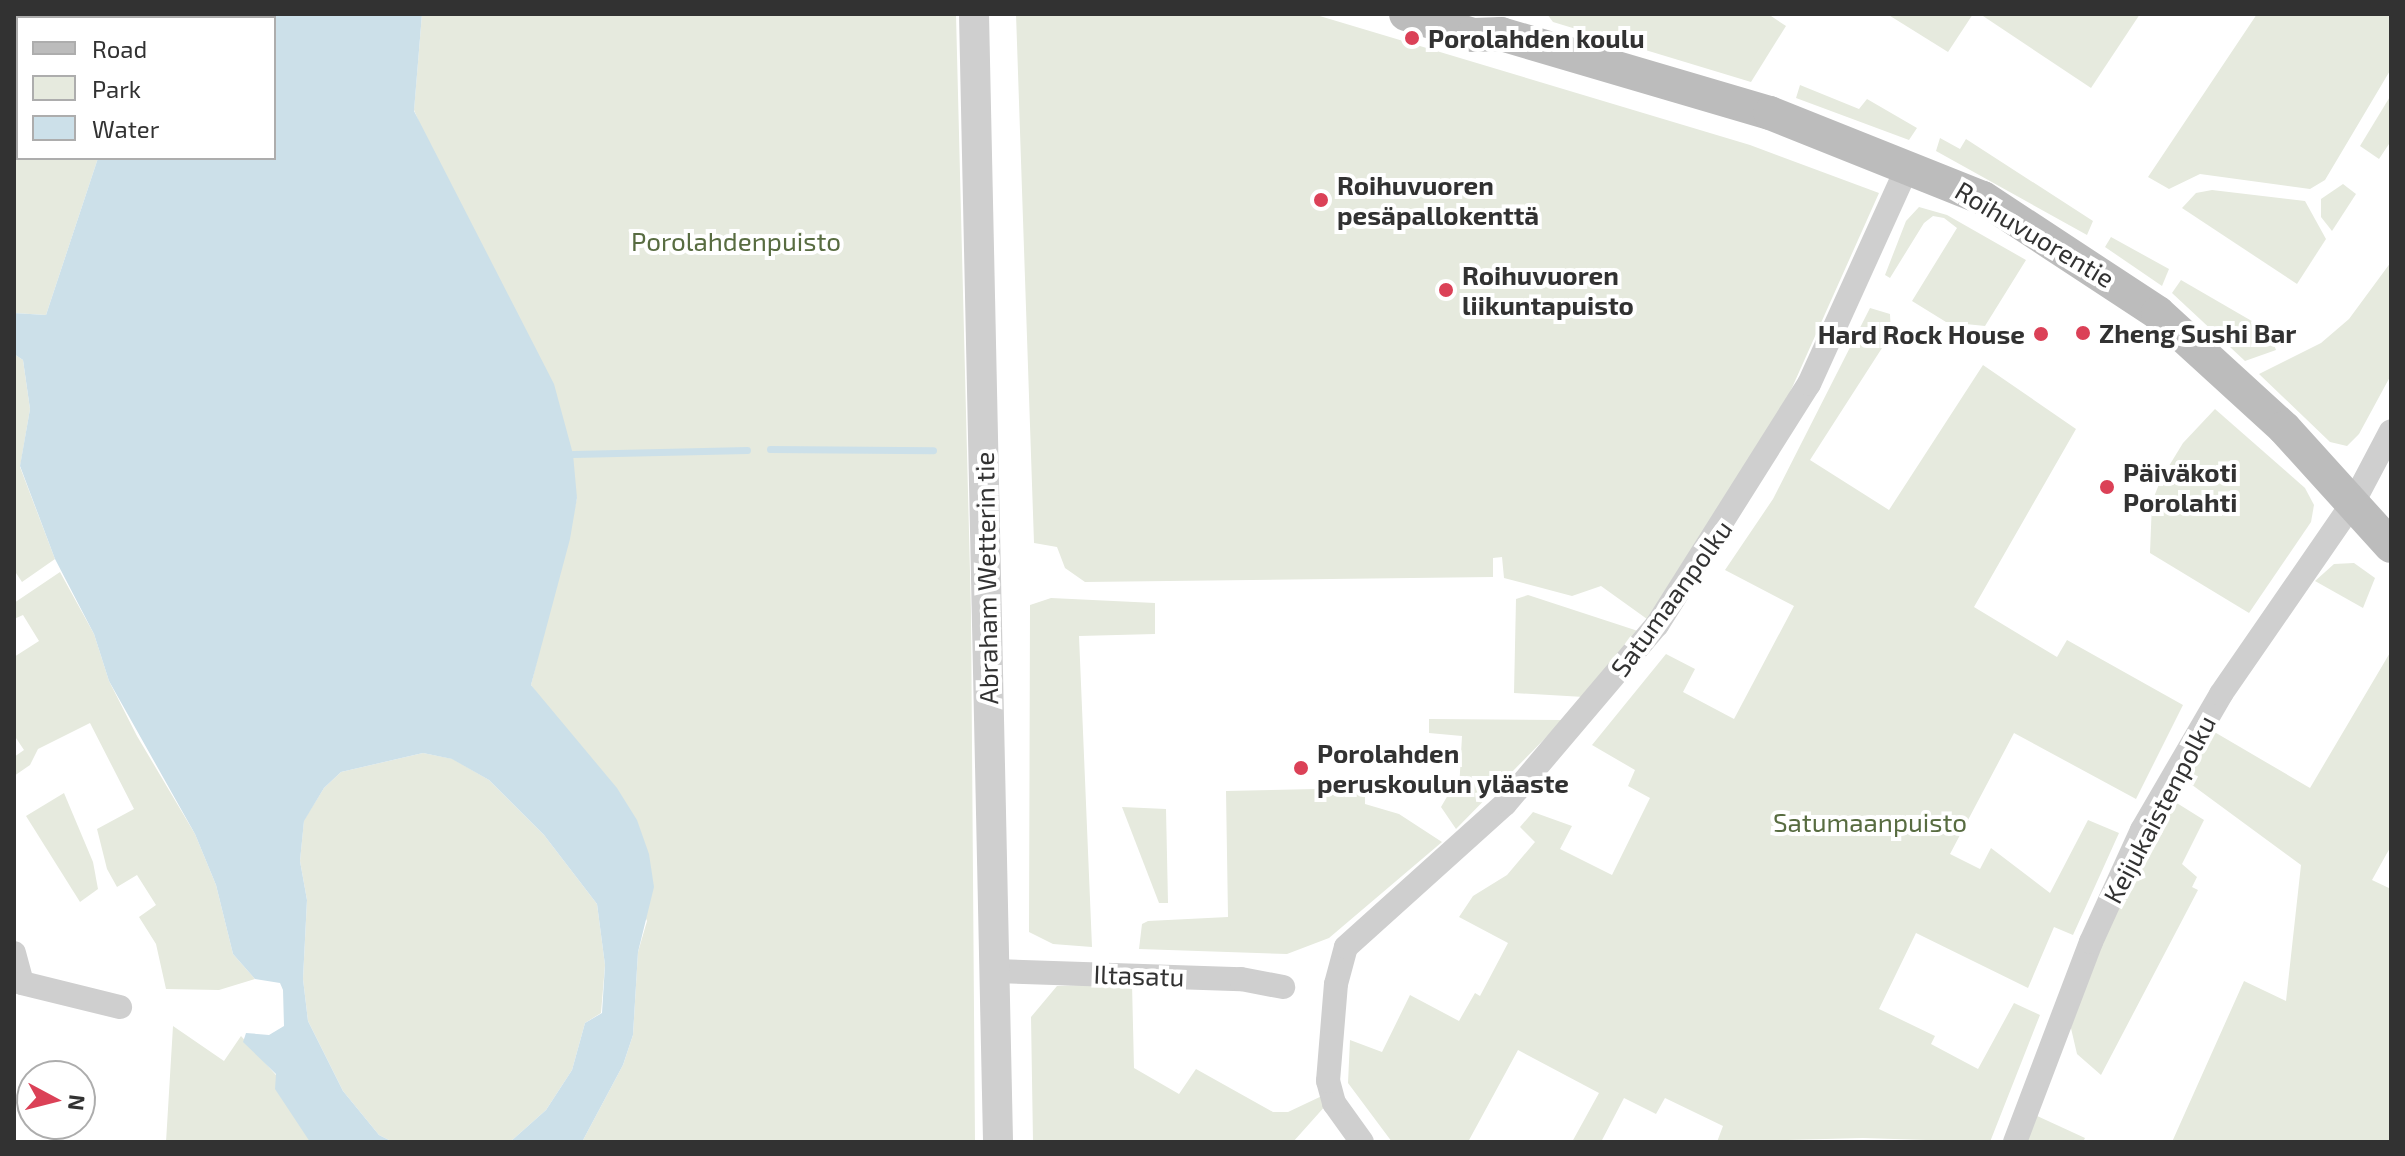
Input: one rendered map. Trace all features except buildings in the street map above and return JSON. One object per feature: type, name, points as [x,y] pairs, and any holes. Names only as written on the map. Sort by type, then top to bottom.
[{"type":"main road","name":"Roihuvuorentie","points":[[1406,14],[1473,35],[1497,21],[1793,121],[1983,198],[2139,298],[2232,379],[2391,546]]},
{"type":"street","name":"Abraham Wetterin tie","points":[[974,14],[998,1142]]},
{"type":"street","name":"Satumaanpolku","points":[[1362,1142],[1334,1103],[1328,1081],[1341,962],[1350,942],[1505,804],[1657,625],[1746,492],[1809,384],[1908,166]]},
{"type":"street","name":"Keijukaistenpolku","points":[[2015,1142],[2091,942],[2142,830],[2221,694],[2353,503],[2391,431]]},
{"type":"street","points":[[14,953],[18,993],[120,1007]]},
{"type":"street","name":"Iltasatu","points":[[995,971],[1241,979],[1283,987]]},
{"type":"green space","name":"Porolahdenpuisto","points":[[422,14],[956,14],[971,612],[975,1142],[582,1142],[623,1065],[633,1035],[638,952],[647,921],[553,716],[531,685],[577,498],[414,110]]},
{"type":"green space","name":"Roihuvuoren liikuntapuisto","points":[[1016,14],[1313,14],[1750,145],[1879,193],[1787,399],[1647,619],[1601,586],[1572,596],[1504,578],[1502,557],[1493,558],[1493,577],[1085,582],[1065,568],[1057,547],[1034,543]]},
{"type":"green space","points":[[1547,14],[1768,14],[1786,26],[1751,82],[1553,22]]},
{"type":"green space","points":[[1887,14],[1973,14],[1948,52]]},
{"type":"green space","points":[[1980,14],[2140,14],[2091,88]]},
{"type":"green space","points":[[2257,14],[2391,14],[2391,69],[2325,180],[2310,189],[2200,174],[2169,189],[2148,177]]},
{"type":"green space","points":[[14,32],[16,160],[97,160],[46,315],[14,313]]},
{"type":"green space","points":[[1800,85],[1859,109],[1867,99],[1917,128],[1909,140],[1796,98]]},
{"type":"green space","points":[[2391,95],[2391,141],[2379,159],[2360,146]]},
{"type":"green space","points":[[1940,138],[1960,149],[1966,139],[2093,221],[2087,235],[1936,151]]},
{"type":"green space","points":[[2343,184],[2356,194],[2332,231],[2321,217],[2321,199]]},
{"type":"green space","points":[[2212,190],[2305,201],[2326,239],[2297,284],[2182,208],[2196,193]]},
{"type":"green space","points":[[1919,207],[1947,215],[2026,260],[1985,326],[1946,322],[1912,301],[1957,228],[1944,218],[1933,216],[1924,223],[1890,278],[1885,275],[1906,221]]},
{"type":"green space","points":[[2111,237],[2169,269],[2162,286],[2105,247]]},
{"type":"green space","points":[[2391,262],[2391,375],[2359,434],[2347,446],[2330,442],[2259,374],[2321,343],[2349,319]]},
{"type":"green space","points":[[2181,280],[2269,331],[2276,350],[2245,361],[2172,293]]},
{"type":"green space","name":"Satumaanpuisto","points":[[1870,308],[1890,314],[1891,334],[1810,460],[1889,510],[1983,365],[2076,429],[1974,607],[2057,657],[2067,640],[2183,705],[2136,799],[2014,733],[1950,854],[1980,869],[1991,848],[2050,893],[2088,820],[2119,833],[2073,935],[2054,927],[2028,988],[1916,933],[1879,1009],[1935,1036],[1931,1044],[1978,1069],[2014,1003],[2040,1015],[1990,1142],[1863,1138],[1717,1142],[1723,1126],[1665,1098],[1656,1114],[1624,1098],[1601,1142],[1572,1142],[1599,1093],[1518,1050],[1468,1142],[1392,1142],[1348,1083],[1350,1040],[1382,1052],[1410,995],[1459,1021],[1475,993],[1480,996],[1508,943],[1459,917],[1473,896],[1507,875],[1535,842],[1520,827],[1533,812],[1572,826],[1560,849],[1612,875],[1650,798],[1628,786],[1635,770],[1592,745],[1666,654],[1695,669],[1683,692],[1734,719],[1794,606],[1725,570],[1773,499]]},
{"type":"green space","points":[[14,354],[23,360],[30,409],[20,467],[55,559],[22,582],[14,570]]},
{"type":"green space","points":[[2215,409],[2305,488],[2314,505],[2311,522],[2249,613],[2150,553],[2152,502],[2161,479],[2183,443]]},
{"type":"green space","points":[[2354,563],[2375,578],[2363,608],[2315,581],[2334,564]]},
{"type":"green space","points":[[60,572],[94,634],[109,681],[137,736],[195,834],[216,885],[233,954],[255,979],[219,990],[166,989],[156,944],[139,917],[156,905],[137,875],[117,887],[107,869],[97,829],[134,809],[90,723],[38,749],[30,765],[14,776],[14,757],[24,750],[14,735],[14,657],[39,641],[23,615],[14,619],[14,603]]},
{"type":"green space","points":[[1528,595],[1638,631],[1584,697],[1514,693],[1516,599]]},
{"type":"green space","points":[[1051,598],[1155,603],[1155,634],[1079,636],[1092,947],[1053,944],[1029,932],[1030,605]]},
{"type":"green space","points":[[2391,651],[2391,846],[2372,880],[2391,889],[2391,1142],[2172,1142],[2244,981],[2286,1001],[2301,865],[2184,779],[2211,730],[2310,788]]},
{"type":"green space","points":[[1429,719],[1563,720],[1456,829],[1441,807],[1448,795],[1459,790],[1462,736],[1429,733]]},
{"type":"green space","points":[[423,753],[453,759],[489,780],[544,835],[597,904],[605,965],[601,1013],[585,1023],[572,1070],[546,1110],[510,1142],[393,1142],[379,1135],[343,1091],[308,1021],[303,979],[307,900],[300,861],[304,820],[324,788],[341,772]]},
{"type":"green space","points":[[1365,788],[1365,804],[1399,814],[1442,842],[1329,938],[1287,954],[1139,949],[1142,924],[1148,921],[1228,917],[1226,791]]},
{"type":"green space","points":[[64,793],[93,862],[98,889],[80,902],[26,816]]},
{"type":"green space","points":[[2172,800],[2204,820],[2182,864],[2197,877],[2192,887],[2198,890],[2101,1075],[2077,1054],[2070,1024],[2101,945]]},
{"type":"green space","points":[[1122,807],[1166,809],[1168,903],[1159,903]]},
{"type":"green space","points":[[1132,983],[1134,1068],[1179,1094],[1196,1069],[1273,1112],[1288,1112],[1324,1095],[1327,1104],[1293,1142],[1033,1142],[1031,1017],[1057,986]]},
{"type":"green space","points":[[173,1026],[224,1061],[241,1036],[336,1142],[166,1142]]},
{"type":"green space","points":[[2035,1115],[2085,1138],[2083,1142],[2024,1142]]},
{"type":"water","points":[[114,14],[422,14],[414,111],[554,384],[573,454],[577,498],[570,539],[531,685],[617,788],[637,820],[649,854],[654,887],[638,952],[633,1035],[623,1065],[582,1142],[510,1142],[546,1110],[572,1070],[585,1023],[602,1013],[605,965],[597,904],[544,835],[489,780],[452,759],[423,753],[341,772],[324,788],[304,821],[300,861],[307,900],[303,979],[308,1021],[343,1091],[379,1135],[393,1142],[310,1142],[275,1089],[276,1074],[243,1042],[246,1033],[269,1035],[284,1026],[280,983],[255,979],[233,954],[216,885],[195,834],[109,681],[94,634],[55,559],[20,466],[30,409],[23,360],[14,354],[14,313],[46,315],[97,160],[276,160],[276,16]]},
{"type":"waterway","points":[[770,449],[933,450]]},
{"type":"waterway","points":[[573,454],[747,450]]},
{"type":"place","name":"Porolahden koulu","points":[[1412,38]]},
{"type":"place","name":"Roihuvuoren pesäpallokenttä","points":[[1321,200]]},
{"type":"place","name":"Roihuvuoren liikuntapuisto","points":[[1446,290]]},
{"type":"place","name":"Zheng Sushi Bar","points":[[2083,333]]},
{"type":"place","name":"Hard Rock House","points":[[2041,334]]},
{"type":"place","name":"Päiväkoti Porolahti","points":[[2107,487]]},
{"type":"place","name":"Porolahden peruskoulun yläaste","points":[[1301,768]]}]
